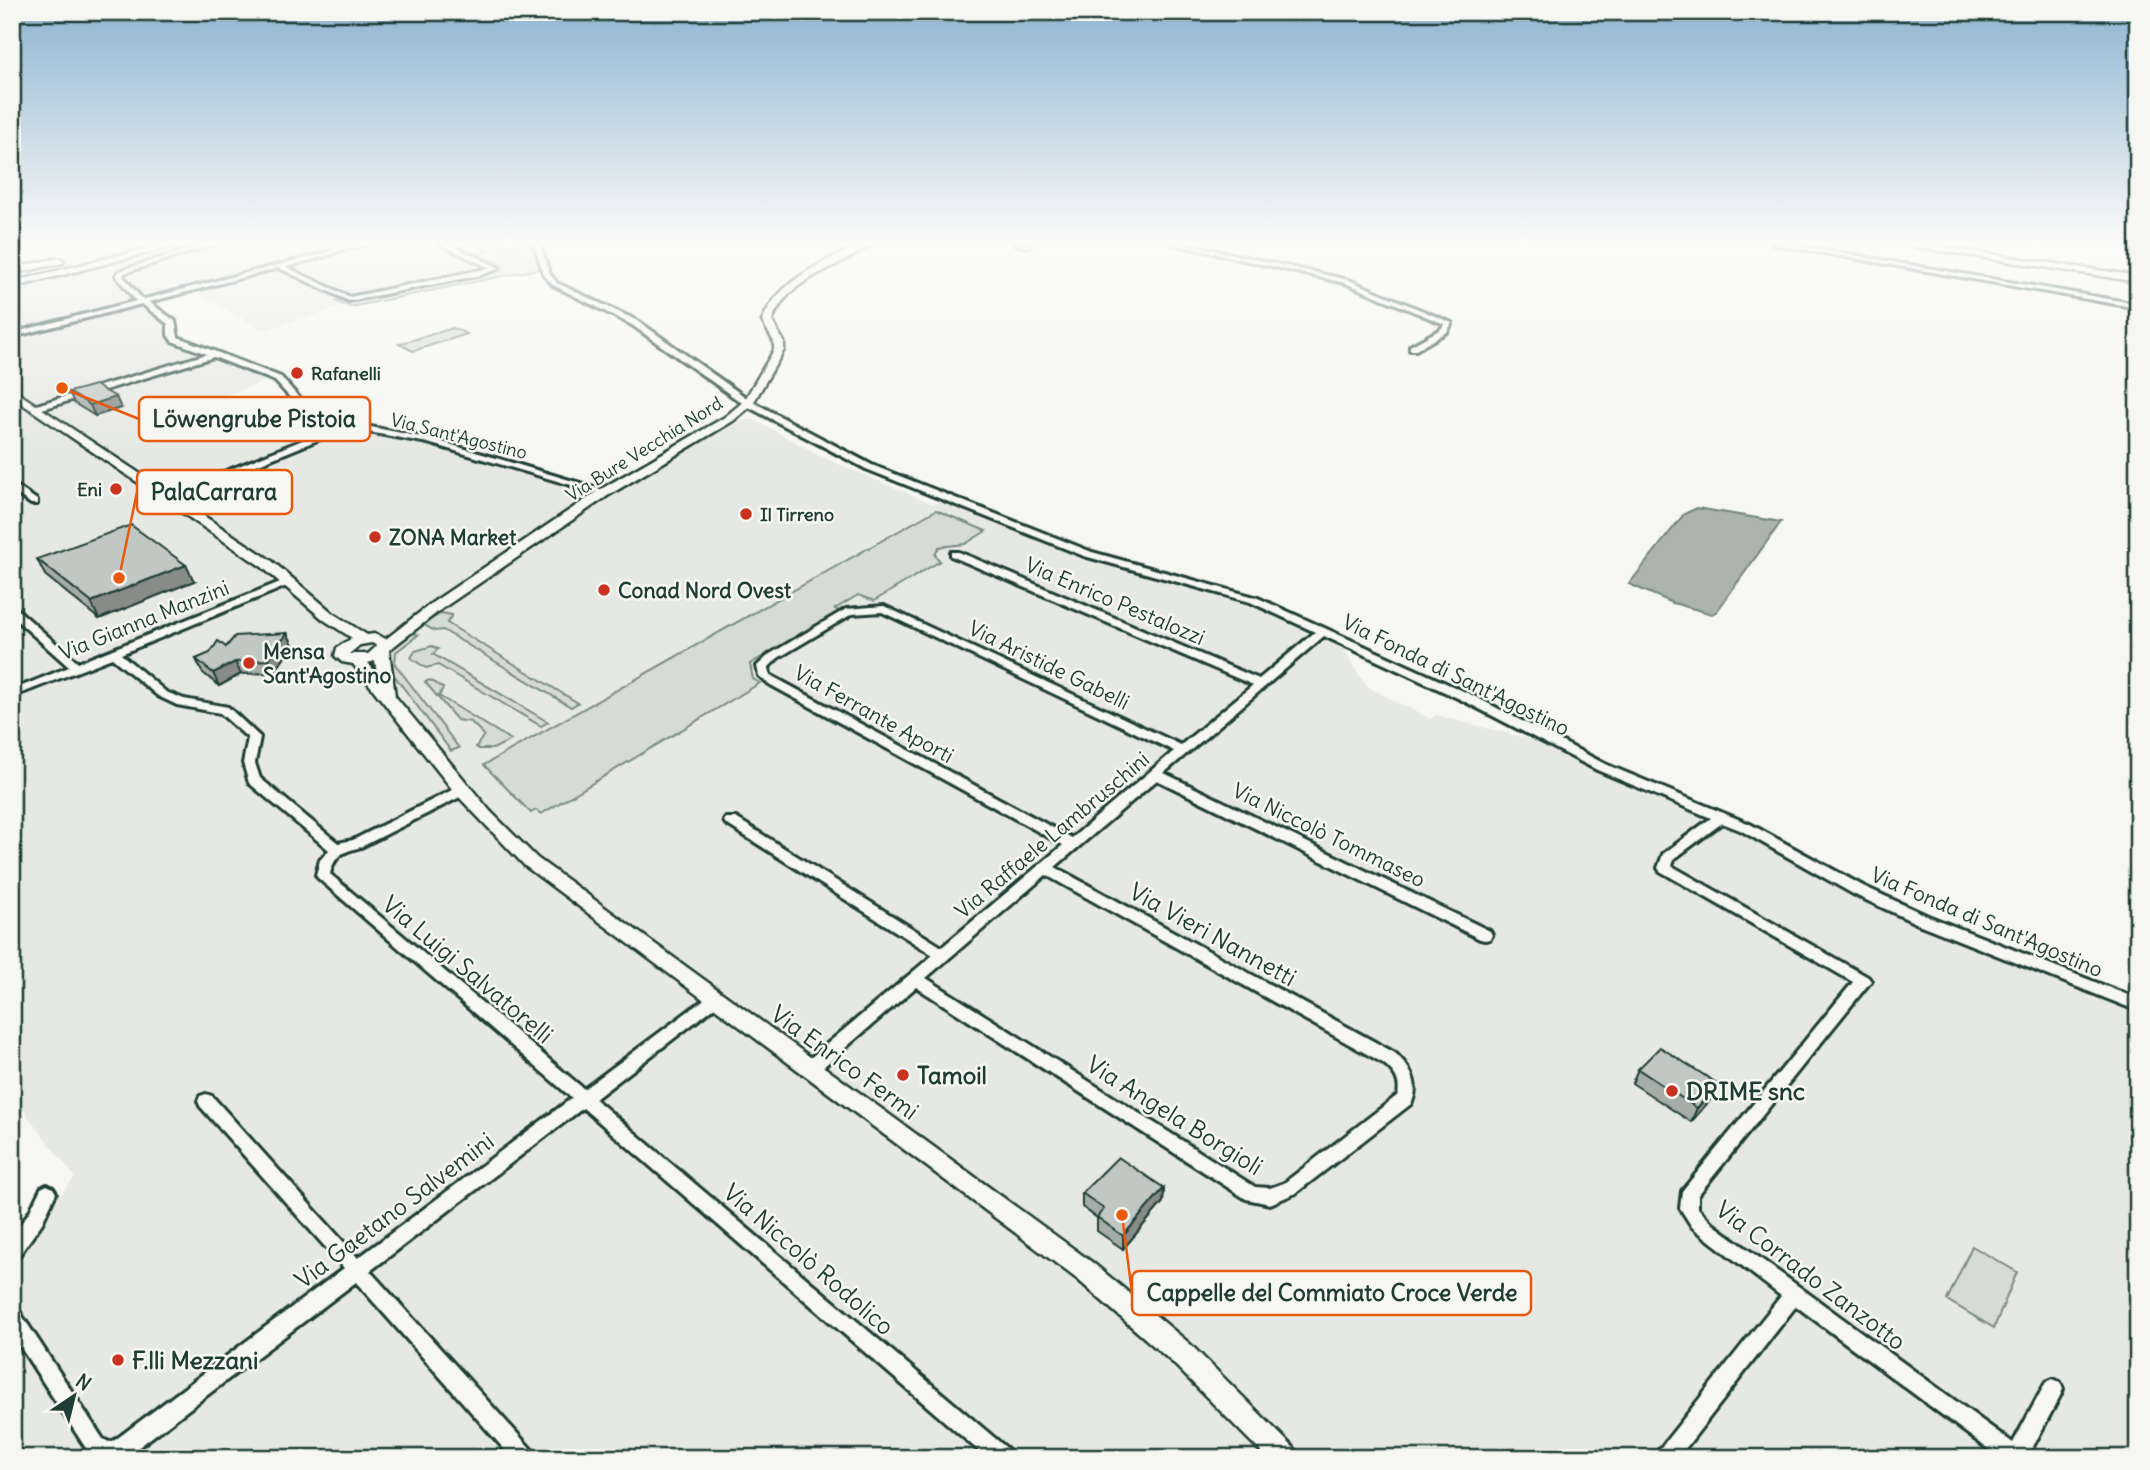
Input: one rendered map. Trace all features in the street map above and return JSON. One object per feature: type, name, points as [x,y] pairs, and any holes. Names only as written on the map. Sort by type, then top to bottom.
[{"type":"street","points":[[12,335],[97,313]]},
{"type":"street","name":"Via Sant'Agostino","points":[[157,313],[172,323],[172,335],[175,339],[278,379],[312,417],[344,426],[429,441],[605,492]]},
{"type":"street","name":"Via Fonda di Sant'Agostino","points":[[613,313],[648,330],[748,403],[853,459],[904,482],[1100,559],[1243,596],[1468,698],[1601,767],[1770,840],[1858,890],[1923,920],[2138,1005]]},
{"type":"street","name":"Via Bure Vecchia Nord","points":[[376,644],[410,625],[605,492],[716,429],[748,403],[779,350],[778,340],[767,321],[770,313]]},
{"type":"street","points":[[1413,348],[1444,330],[1448,323],[1423,313]]},
{"type":"street","points":[[36,408],[212,355]]},
{"type":"street","points":[[12,392],[290,581],[329,617],[376,644],[388,695]]},
{"type":"street","points":[[170,497],[344,426]]},
{"type":"street","points":[[12,486],[34,502]]},
{"type":"street","name":"Via Enrico Pestalozzi","points":[[955,554],[1260,684]]},
{"type":"street","name":"Via Gianna Manzini","points":[[12,695],[290,581]]},
{"type":"street","name":"Via Ferrante Aporti","points":[[899,615],[878,608],[850,611],[769,659],[763,666],[763,672],[773,681],[1073,844]]},
{"type":"street","points":[[12,610],[77,668]]},
{"type":"street","name":"Via Aristide Gabelli","points":[[899,615],[1183,751]]},
{"type":"street","points":[[329,617],[345,648],[344,657],[358,661],[376,644]]},
{"type":"street","name":"Via Raffaele Lambruschini","points":[[809,1069],[1322,632]]},
{"type":"street","points":[[345,648],[376,644]]},
{"type":"street","points":[[113,653],[168,697],[229,712],[254,737],[249,763],[254,780],[328,844],[340,849],[365,840],[461,791]]},
{"type":"street","name":"Via Enrico Fermi","points":[[358,661],[388,695],[461,791],[503,838],[530,862],[1112,1292],[1181,1353],[1286,1458]]},
{"type":"street","name":"Via Niccolò Tommaseo","points":[[1156,774],[1485,935]]},
{"type":"street","name":"Via Corrado Zanzotto","points":[[1721,817],[1668,857],[1664,863],[1665,868],[1863,981],[1688,1198],[1688,1206],[1697,1222],[2016,1458]]},
{"type":"street","points":[[731,821],[944,955]]},
{"type":"street","name":"Via Luigi Salvatorelli","points":[[340,849],[327,860],[323,875],[584,1097]]},
{"type":"street","name":"Via Vieri Nannetti","points":[[1045,868],[1358,1040]]},
{"type":"street","name":"Via Angela Borgioli","points":[[915,979],[1225,1180],[1261,1196],[1280,1193],[1300,1181],[1405,1099],[1408,1086],[1400,1068],[1358,1040]]},
{"type":"street","name":"Via Gaetano Salvemini","points":[[12,1317],[101,1450],[113,1452],[715,999]]},
{"type":"street","name":"Via Niccolò Rodolico","points":[[584,1097],[1003,1458]]},
{"type":"street","points":[[206,1101],[526,1458]]},
{"type":"street","points":[[12,1251],[36,1217],[47,1193]]},
{"type":"street","points":[[1665,1458],[1794,1294]]},
{"type":"street","points":[[2016,1458],[2053,1389]]},
{"type":"shaded area","points":[[12,313],[162,313],[179,321],[178,334],[195,346],[279,377],[183,409],[222,435],[308,410],[320,417],[429,439],[587,483],[602,482],[746,420],[755,420],[822,457],[933,504],[957,499],[1098,554],[1264,599],[1331,629],[1366,686],[1430,719],[1436,715],[1532,740],[1743,834],[1882,910],[2138,1013],[2138,1458],[12,1458],[12,1257],[75,1177],[12,1096]]},
{"type":"shaded area","points":[[232,313],[323,313],[263,330]]},
{"type":"shaded area","points":[[453,328],[467,334],[413,351],[399,344]]},
{"type":"shaded area","points":[[1697,508],[1781,522],[1717,611],[1712,614],[1673,603],[1629,584],[1684,514]]},
{"type":"shaded area","points":[[936,510],[986,531],[965,544],[939,547],[935,555],[940,561],[874,601],[858,595],[835,609],[839,611],[750,664],[753,679],[760,683],[541,814],[536,810],[531,813],[484,765]]},
{"type":"shaded area","points":[[442,613],[452,615],[447,623],[578,703],[571,707],[443,630],[435,631],[422,624]]},
{"type":"shaded area","points":[[410,632],[418,635],[396,652],[395,664],[459,748],[451,751],[391,671],[389,651]]},
{"type":"shaded area","points":[[432,646],[438,649],[433,654],[548,722],[541,726],[438,665],[426,668],[411,658],[415,651]]},
{"type":"shaded area","points":[[430,680],[443,688],[439,696],[511,740],[493,749],[476,747],[484,735],[471,722],[457,720],[425,682]]},
{"type":"shaded area","points":[[1972,1246],[2017,1272],[1994,1328],[1947,1300]]},
{"type":"building","points":[[95,385],[116,397],[90,405],[69,392]]},
{"type":"building","points":[[131,525],[186,565],[91,602],[37,559]]},
{"type":"building","points":[[287,633],[268,660],[235,662],[213,673],[196,659],[210,653],[218,641],[226,647],[235,636]]},
{"type":"building","points":[[1660,1047],[1718,1084],[1697,1108],[1638,1069]]},
{"type":"building","points":[[1118,1157],[1164,1188],[1123,1236],[1097,1217],[1104,1209],[1082,1193]]},
{"type":"place","name":"Rafanelli","points":[[297,373]]},
{"type":"place","name":"Löwengrube Pistoia","points":[[62,388]]},
{"type":"place","name":"Eni","points":[[116,489]]},
{"type":"place","name":"Il Tirreno","points":[[746,514]]},
{"type":"place","name":"ZONA Market","points":[[375,537]]},
{"type":"place","name":"PalaCarrara","points":[[119,578]]},
{"type":"place","name":"Conad Nord Ovest","points":[[604,590]]},
{"type":"place","name":"Mensa Sant'Agostino","points":[[249,663]]},
{"type":"place","name":"Tamoil","points":[[903,1075]]},
{"type":"place","name":"DRIME snc","points":[[1672,1091]]},
{"type":"place","name":"Cappelle del Commiato Croce Verde","points":[[1122,1215]]},
{"type":"place","name":"F.lli Mezzani","points":[[118,1360]]}]
